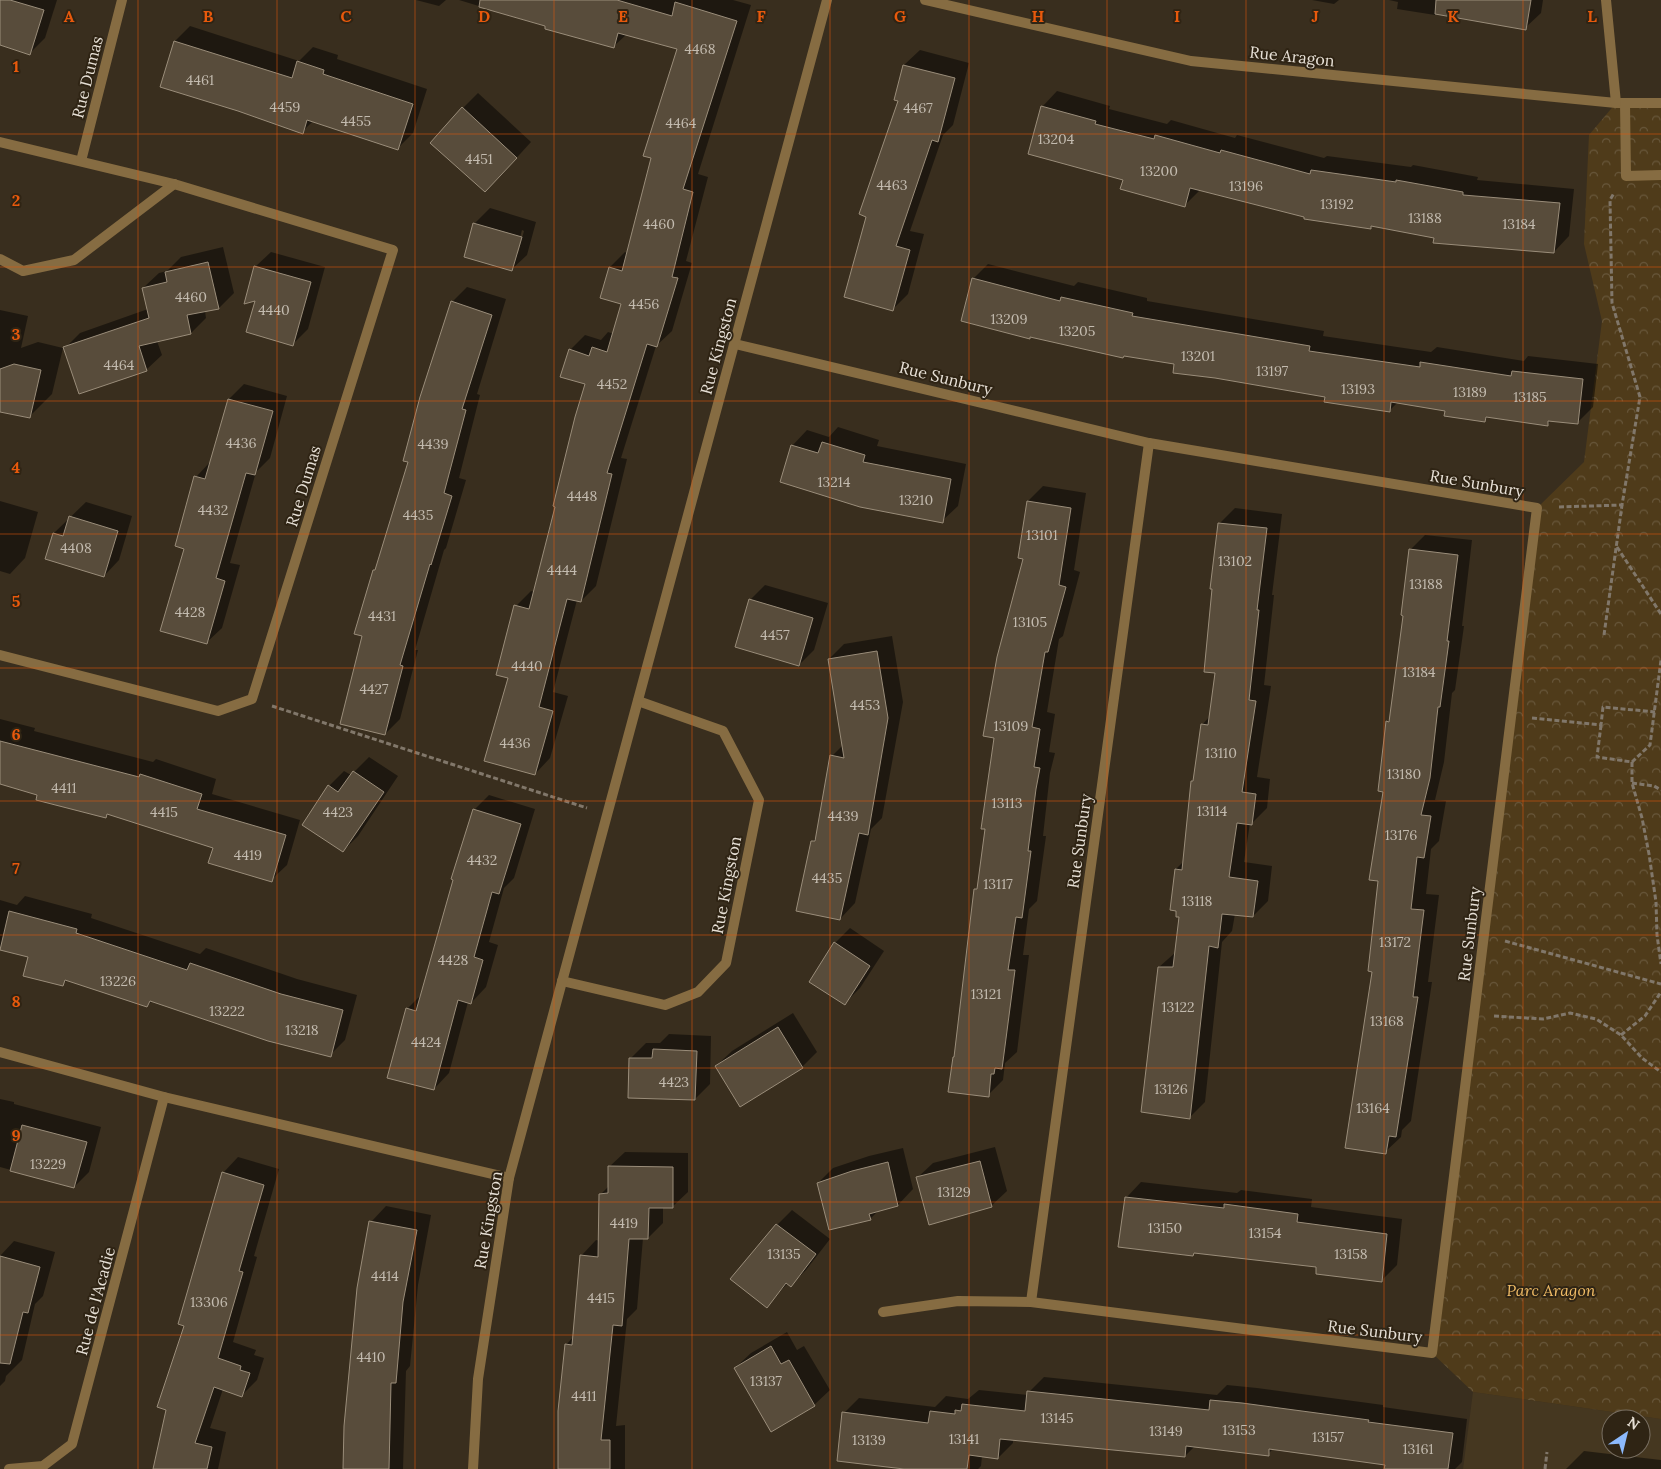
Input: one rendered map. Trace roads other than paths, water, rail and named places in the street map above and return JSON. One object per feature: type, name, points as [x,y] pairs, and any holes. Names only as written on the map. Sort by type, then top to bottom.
[{"type":"street","name":"Rue Dumas","points":[[81,161],[122,0]]},
{"type":"street","name":"Rue Kingston","points":[[473,1469],[478,1379],[509,1178],[828,0]]},
{"type":"street","name":"Rue Aragon","points":[[925,0],[1191,61],[1620,103],[1661,103]]},
{"type":"street","points":[[1606,0],[1620,103],[1626,176],[1661,175]]},
{"type":"street","name":"Rue Dumas","points":[[0,142],[174,184],[393,250],[252,699],[218,711],[0,655]]},
{"type":"street","points":[[0,259],[23,271],[74,260],[174,184]]},
{"type":"street","name":"Rue Sunbury","points":[[735,344],[1149,443],[1537,508],[1432,1353],[1031,1302],[958,1301],[883,1312]]},
{"type":"street","name":"Rue Sunbury","points":[[1031,1302],[1149,443]]},
{"type":"street","name":"Rue Kingston","points":[[562,981],[665,1005],[698,992],[726,963],[759,800],[723,732],[638,701]]},
{"type":"street","points":[[0,1052],[164,1097],[509,1178]]},
{"type":"street","name":"Rue de l'Acadie","points":[[9,1469],[43,1466],[72,1444],[164,1097]]},
{"type":"park label","name":"Parc Aragon","points":[[1551,1290]]}]
